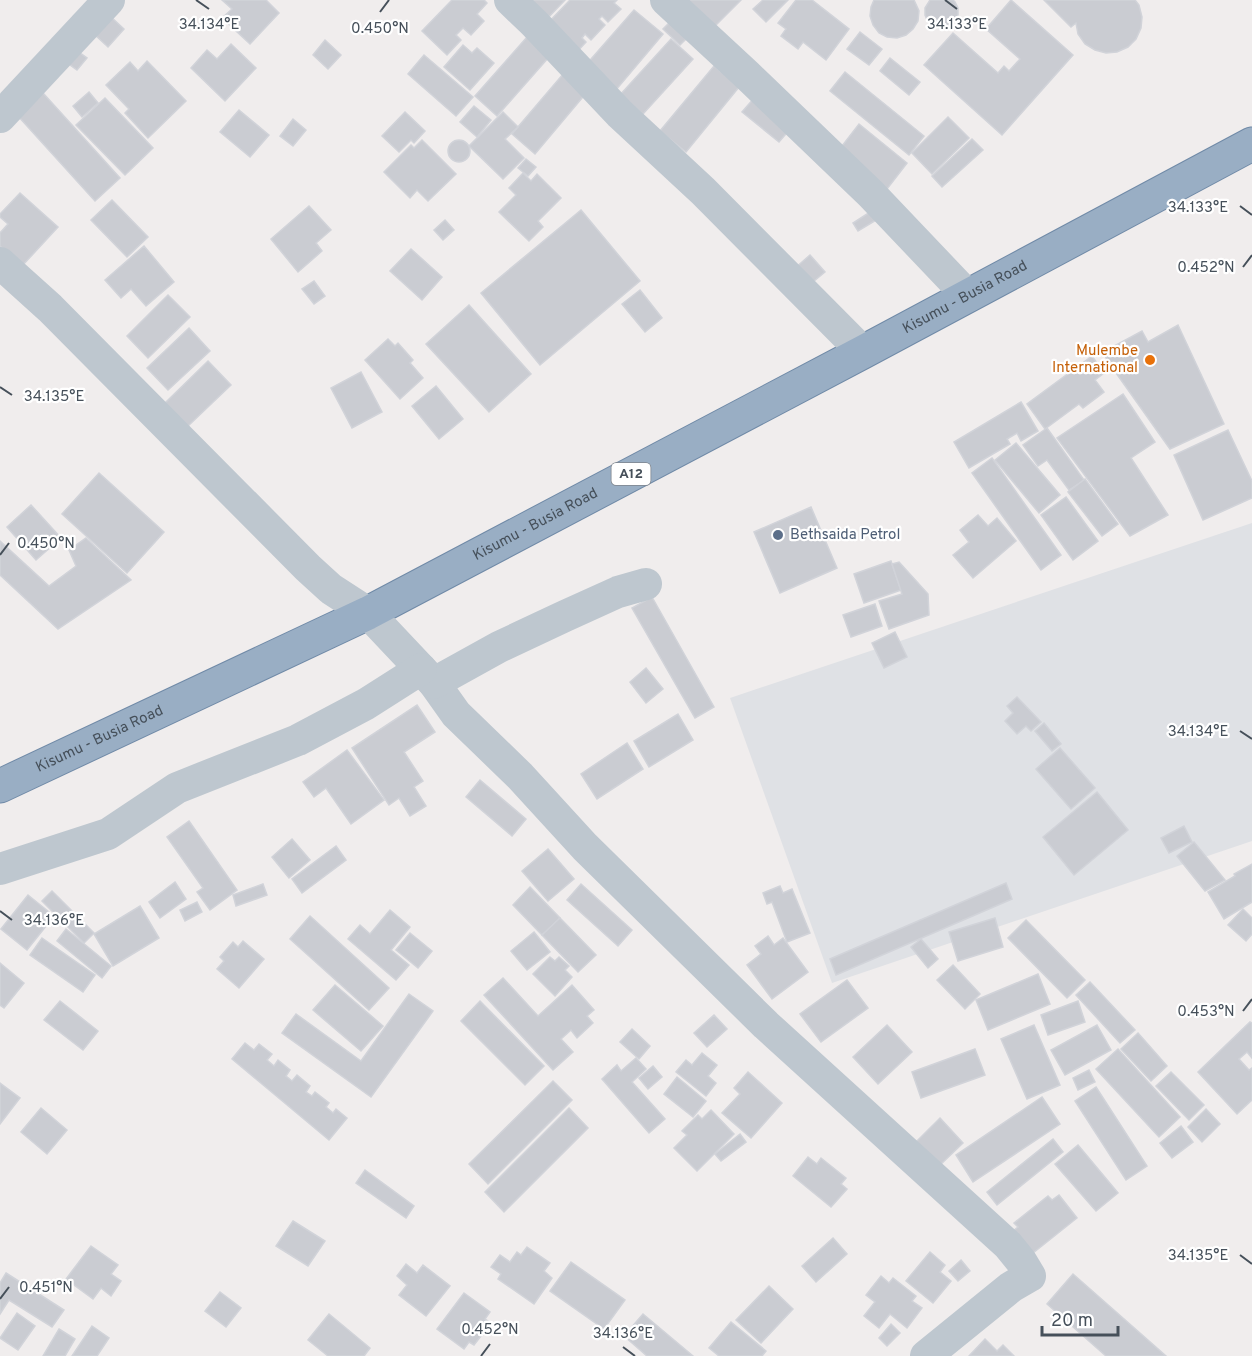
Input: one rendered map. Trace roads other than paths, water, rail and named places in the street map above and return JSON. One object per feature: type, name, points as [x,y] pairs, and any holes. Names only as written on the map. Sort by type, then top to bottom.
[{"type":"highway","name":"Kisumu - Busia Road","points":[[0,786],[368,613],[1252,144]]},
{"type":"street","points":[[0,117],[110,0]]},
{"type":"street","points":[[510,0],[620,114],[704,191],[863,352]]},
{"type":"street","points":[[666,0],[871,194],[968,296]]},
{"type":"street","points":[[0,263],[50,308],[331,590],[368,613],[428,676],[456,714],[520,776],[585,847],[766,1026],[1008,1245],[1030,1276],[1011,1287],[926,1356]]},
{"type":"street","points":[[0,869],[108,834],[177,788],[298,740],[366,704],[428,676],[499,647],[618,592],[646,584]]},
{"type":"place","name":"Mulembe International","points":[[1150,360]]},
{"type":"place","name":"Bethsaida Petrol","points":[[778,535]]}]
